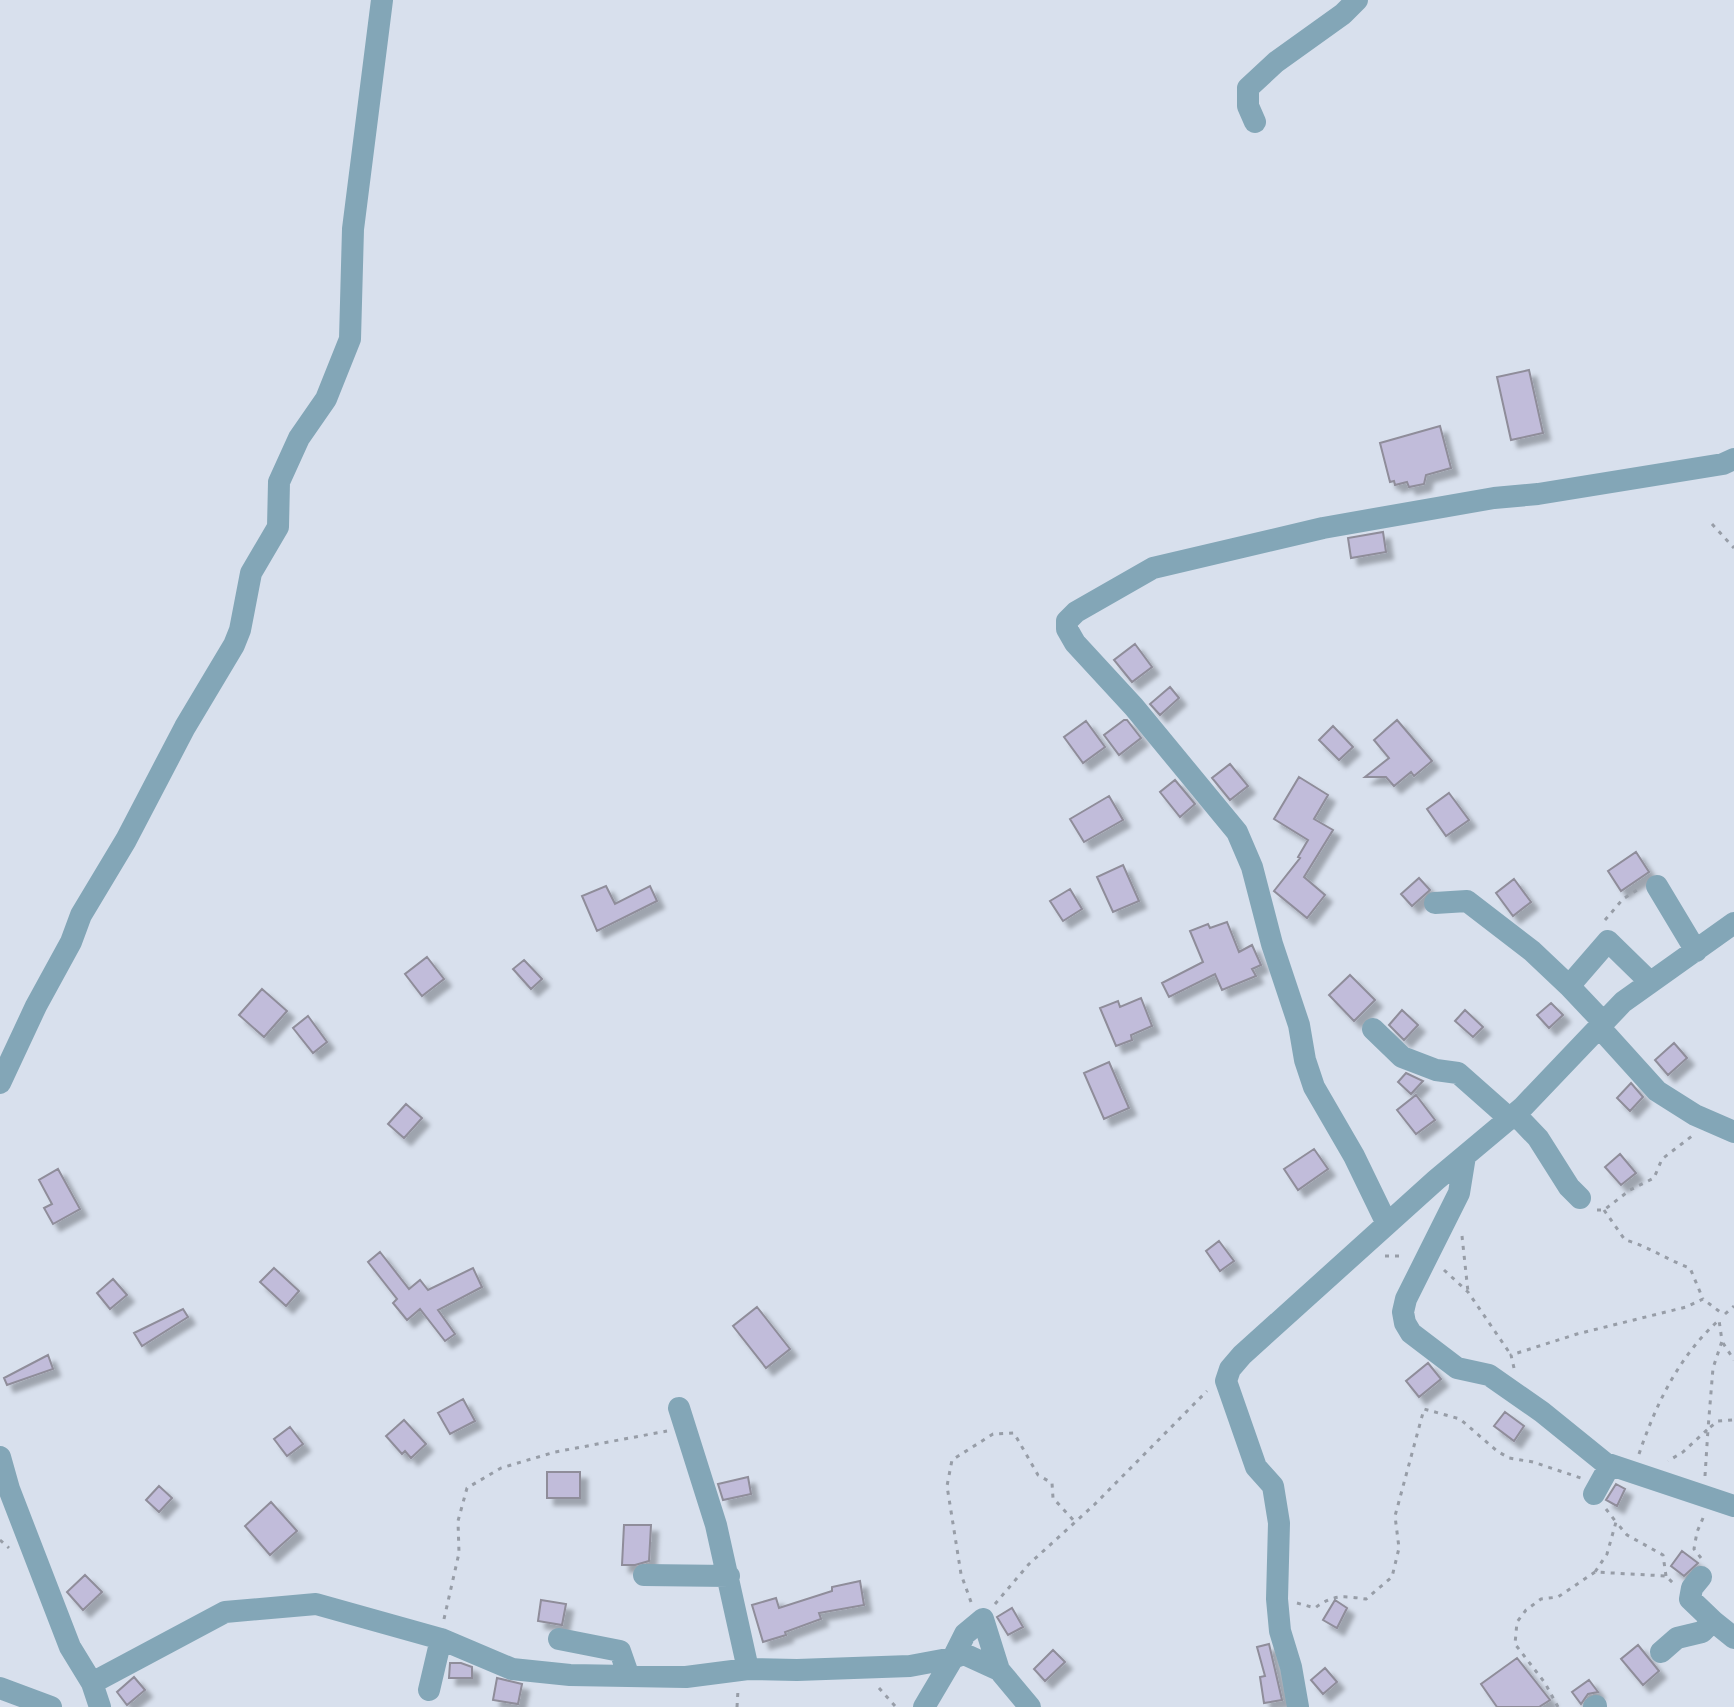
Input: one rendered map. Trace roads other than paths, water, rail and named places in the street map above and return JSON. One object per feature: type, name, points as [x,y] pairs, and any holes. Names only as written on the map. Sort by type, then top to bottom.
[{"type":"street","points":[[0,1083],[36,1006],[71,942],[81,915],[234,645],[251,573],[278,527],[279,482],[299,438],[326,399],[339,372],[350,339],[353,229],[382,0]]},
{"type":"street","points":[[1255,122],[1248,106],[1248,88],[1276,62],[1343,14],[1357,0]]},
{"type":"street","points":[[1387,1224],[1354,1156],[1314,1087],[1252,867],[1237,832],[1134,707],[1075,643],[1067,629],[1067,621],[1076,612],[1153,568],[1378,518],[1723,464],[1734,459]]},
{"type":"street","points":[[1657,886],[1696,951]]},
{"type":"street","points":[[1435,903],[1467,901],[1532,951],[1569,986],[1657,1091],[1734,1132]]},
{"type":"street","points":[[1298,1707],[1291,1667],[1280,1631],[1277,1599],[1279,1523],[1273,1486],[1256,1467],[1226,1381],[1230,1369],[1387,1224],[1512,1116],[1623,1002],[1734,923]]},
{"type":"street","points":[[1569,986],[1608,941],[1650,982]]},
{"type":"street","points":[[1373,1029],[1402,1057],[1436,1070],[1458,1073],[1512,1116],[1538,1138],[1569,1187],[1580,1198]]},
{"type":"street","points":[[1465,1156],[1459,1193],[1412,1284],[1403,1312],[1411,1333],[1457,1368],[1489,1375],[1610,1465],[1734,1506]]},
{"type":"street","points":[[683,1418],[716,1525],[748,1669]]},
{"type":"street","points":[[0,1457],[9,1489],[70,1647],[92,1683],[100,1707]]},
{"type":"street","points":[[1594,1494],[1610,1465]]},
{"type":"street","points":[[644,1575],[729,1576]]},
{"type":"street","points":[[1701,1577],[1692,1588],[1690,1599],[1734,1638]]},
{"type":"street","points":[[92,1683],[225,1612],[316,1604],[441,1639],[512,1669],[570,1675],[686,1677],[748,1669],[910,1666],[964,1654],[999,1670]]},
{"type":"street","points":[[924,1707],[965,1634],[983,1619],[999,1670],[1030,1707]]},
{"type":"street","points":[[1661,1652],[1677,1638],[1702,1632],[1713,1621]]},
{"type":"street","points":[[429,1690],[441,1639]]},
{"type":"street","points":[[559,1639],[620,1651],[628,1674]]},
{"type":"street","points":[[0,1688],[51,1707]]}]
